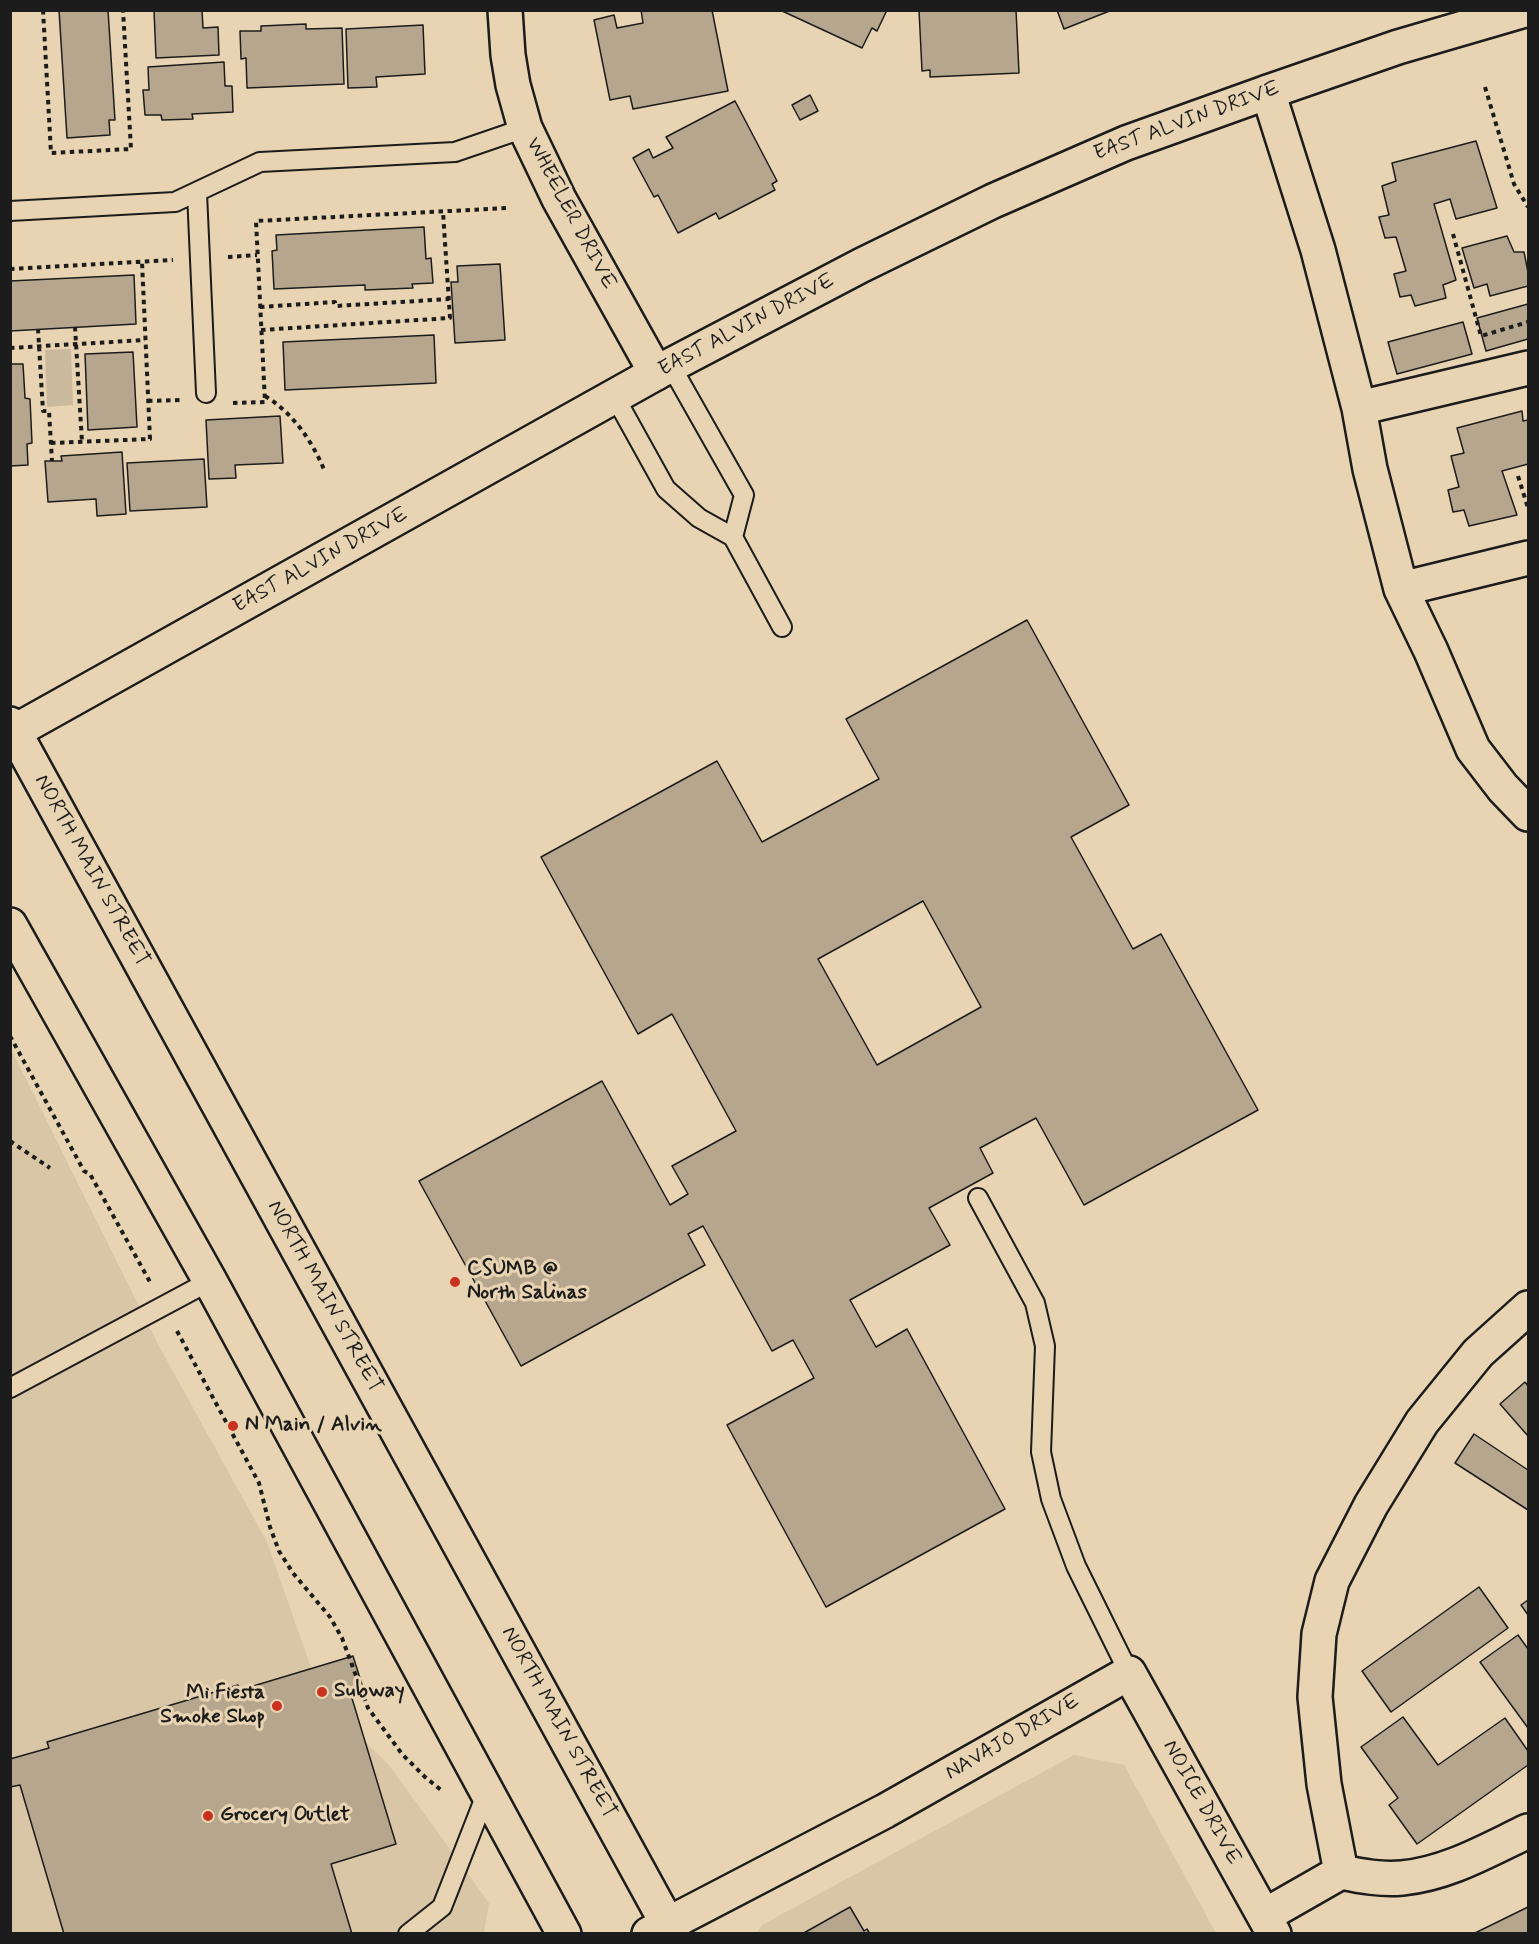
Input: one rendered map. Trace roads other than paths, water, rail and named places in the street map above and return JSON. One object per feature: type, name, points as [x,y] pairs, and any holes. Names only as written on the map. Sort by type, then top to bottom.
[{"type":"main road","name":"WHEELER DRIVE","points":[[505,10],[513,85],[525,128],[559,199],[664,370]]},
{"type":"main road","name":"EAST ALVIN DRIVE","points":[[12,730],[664,370],[862,265],[993,201],[1126,143],[1268,92],[1398,47],[1525,10]]},
{"type":"main road","points":[[1268,92],[1318,250],[1359,408],[1370,469],[1401,589],[1431,651],[1473,749],[1503,788],[1528,814]]},
{"type":"main road","points":[[1359,408],[1528,368]]},
{"type":"main road","points":[[1401,589],[1528,558]]},
{"type":"main road","name":"NORTH MAIN STREET","points":[[12,730],[663,1930]]},
{"type":"main road","points":[[10,925],[210,1281],[564,1934]]},
{"type":"main road","points":[[1341,1872],[1324,1784],[1315,1697],[1318,1634],[1332,1581],[1371,1505],[1422,1422],[1478,1353],[1528,1308]]},
{"type":"main road","name":"NAVAJO DRIVE","points":[[663,1930],[885,1811],[1129,1673]]},
{"type":"main road","name":"NOICE DRIVE","points":[[1129,1673],[1269,1925]]},
{"type":"main road","points":[[1269,1925],[1341,1872],[1370,1878],[1402,1878],[1442,1870],[1528,1831]]},
{"type":"lane","points":[[10,211],[175,202],[260,162],[455,152],[525,128]]},
{"type":"lane","points":[[197,193],[206,393]]},
{"type":"lane","points":[[664,370],[744,495],[733,537]]},
{"type":"lane","points":[[615,397],[666,489],[699,518],[733,537],[782,627]]},
{"type":"lane","points":[[978,1198],[1035,1303],[1045,1346],[1041,1452],[1051,1499],[1076,1566],[1129,1673]]},
{"type":"lane","points":[[10,1388],[210,1281]]},
{"type":"lane","points":[[408,1934],[442,1907],[487,1792]]},
{"type":"place","name":"CSUMB @ North Salinas","points":[[455,1282]]},
{"type":"place","name":"N Main / Alvin","points":[[233,1426]]},
{"type":"place","name":"Subway","points":[[322,1692]]},
{"type":"place","name":"Mi Fiesta Smoke Shop","points":[[277,1706]]},
{"type":"place","name":"Grocery Outlet","points":[[208,1816]]}]
